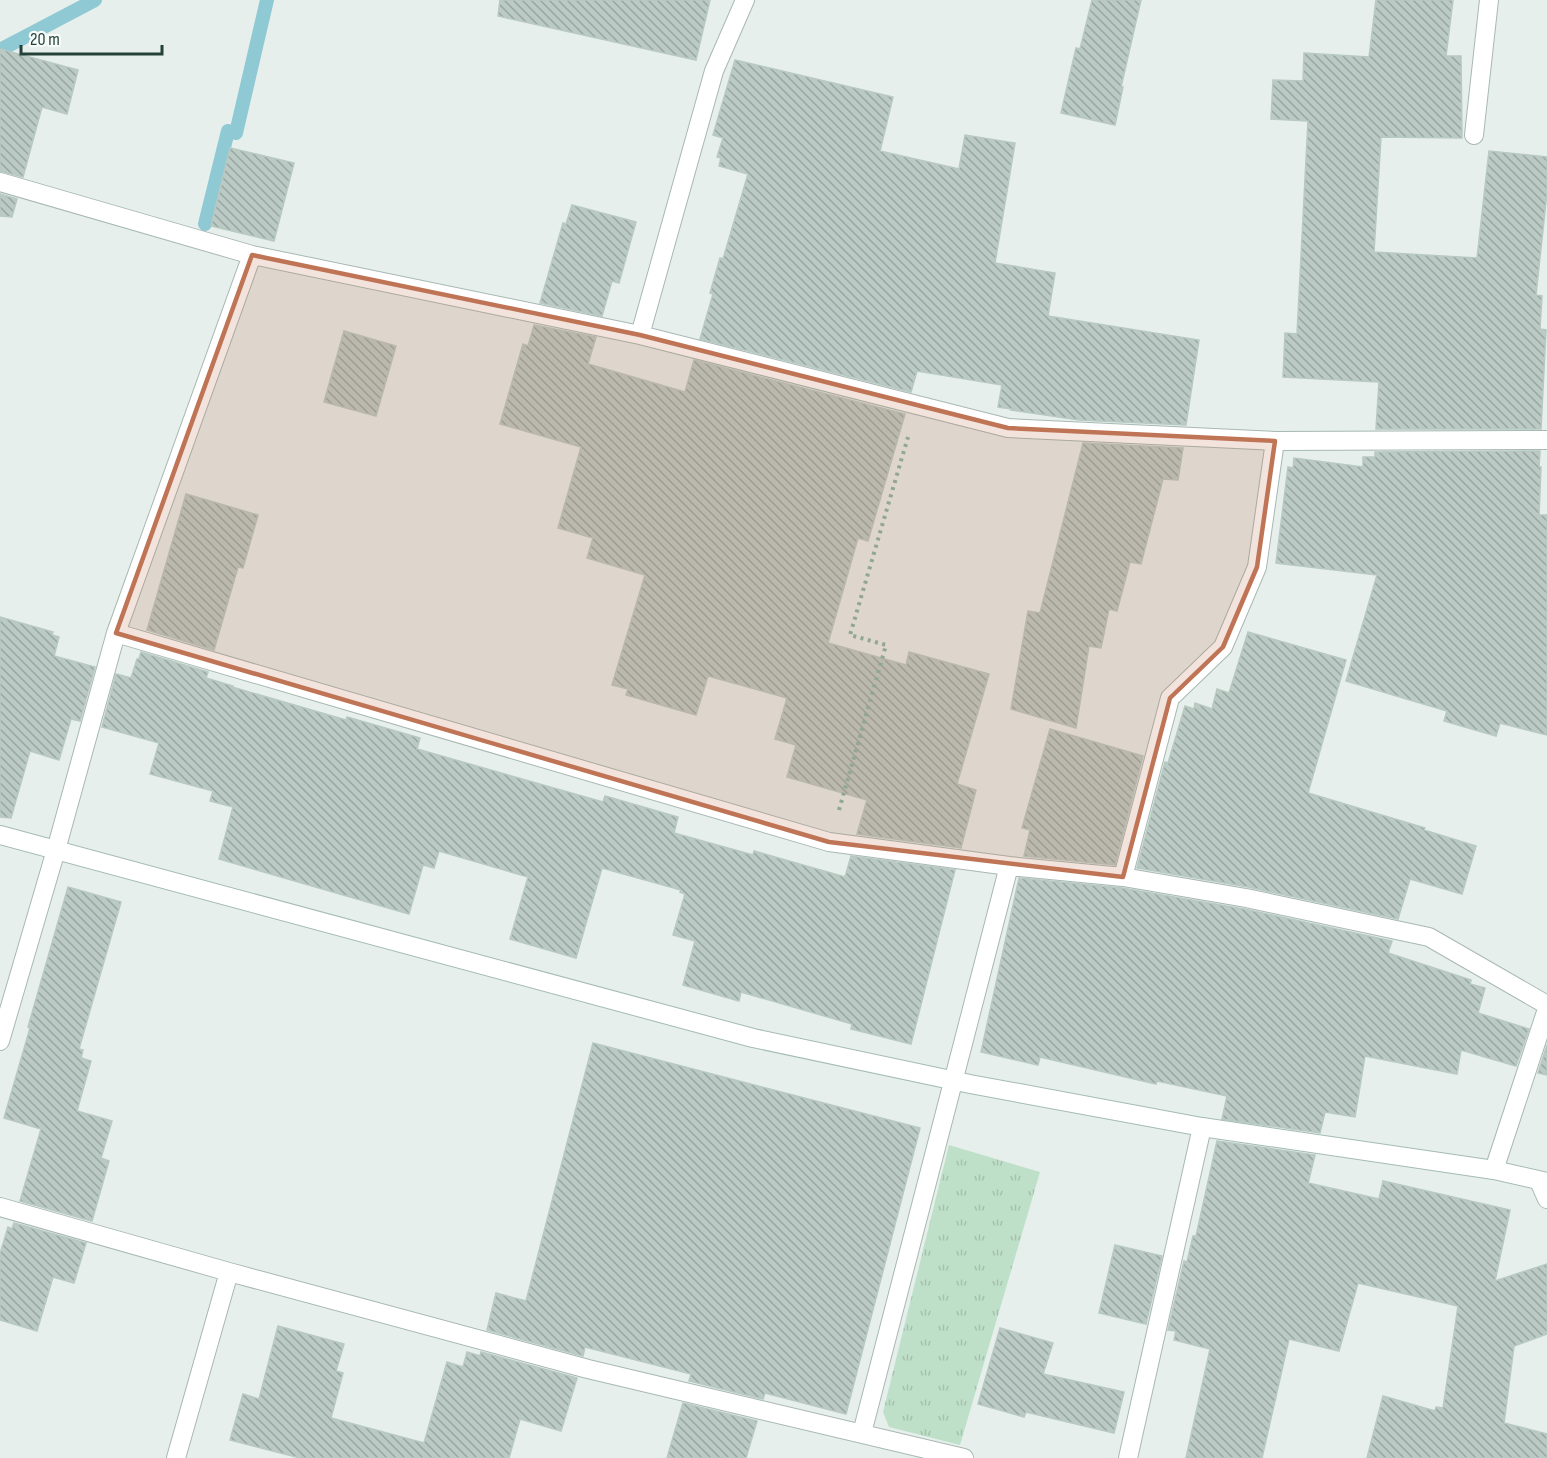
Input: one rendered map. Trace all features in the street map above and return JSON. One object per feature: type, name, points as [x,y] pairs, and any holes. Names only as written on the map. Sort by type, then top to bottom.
[{"type":"street","points":[[640,334],[714,71],[745,0]]},
{"type":"street","points":[[1474,135],[1489,0]]},
{"type":"street","points":[[0,182],[252,255],[640,334],[1008,428],[1275,441],[1547,440]]},
{"type":"street","points":[[0,1041],[116,633],[252,255]]},
{"type":"street","points":[[1123,877],[1170,698],[1223,647],[1257,567],[1275,441]]},
{"type":"street","points":[[116,633],[829,842],[1009,866],[1123,877],[1246,898],[1429,937],[1547,1007],[1494,1170]]},
{"type":"street","points":[[0,835],[753,1038],[954,1081],[1202,1127],[1494,1170],[1543,1181],[1547,1199]]},
{"type":"street","points":[[862,1433],[1009,866]]},
{"type":"street","points":[[1128,1458],[1202,1127]]},
{"type":"street","points":[[0,1207],[229,1272],[588,1369],[964,1458]]},
{"type":"street","points":[[176,1458],[229,1272]]},
{"type":"path","points":[[829,842],[886,645],[850,635],[917,405]]},
{"type":"highlighted area","points":[[252,255],[640,335],[1008,428],[1275,441],[1257,567],[1223,647],[1170,698],[1123,877],[829,842],[116,633]]},
{"type":"green space","points":[[949,1145],[1040,1172],[960,1445],[889,1427],[883,1412]]},
{"type":"building","points":[[500,0],[710,0],[696,60],[498,16]]},
{"type":"building","points":[[1092,0],[1141,0],[1121,87],[1123,87],[1115,125],[1061,113],[1076,48],[1080,49]]},
{"type":"building","points":[[1376,0],[1453,0],[1446,56],[1461,56],[1462,138],[1381,137],[1374,252],[1477,258],[1489,151],[1547,157],[1547,192],[1536,295],[1542,296],[1540,329],[1546,330],[1541,429],[1376,429],[1379,382],[1283,377],[1285,333],[1297,334],[1308,121],[1271,119],[1273,80],[1303,81],[1304,53],[1369,57]]},
{"type":"building","points":[[0,49],[78,70],[67,114],[42,107],[23,177],[0,171]]},
{"type":"building","points":[[735,60],[893,97],[880,151],[959,169],[965,135],[1015,143],[995,263],[1055,273],[1048,316],[1199,340],[1186,425],[1079,420],[1011,410],[998,407],[1002,385],[917,371],[911,392],[700,339],[713,294],[710,293],[720,258],[723,259],[748,174],[719,166],[721,158],[717,157],[723,138],[713,135]]},
{"type":"building","points":[[230,148],[294,163],[274,241],[211,226]]},
{"type":"building","points":[[0,194],[17,199],[12,217],[0,216]]},
{"type":"building","points":[[572,205],[636,222],[619,283],[612,281],[602,316],[540,303],[563,223],[566,224]]},
{"type":"building","points":[[534,325],[596,337],[588,364],[685,392],[694,360],[905,414],[868,541],[858,538],[828,643],[906,665],[909,652],[989,674],[957,784],[976,790],[961,848],[857,834],[867,800],[787,777],[796,745],[775,739],[787,698],[708,676],[696,715],[626,695],[628,689],[612,685],[645,575],[587,558],[593,538],[558,528],[581,447],[500,424],[523,344],[528,346]]},
{"type":"building","points":[[344,331],[396,346],[376,416],[324,402]]},
{"type":"building","points":[[1083,443],[1183,448],[1178,480],[1163,479],[1141,564],[1130,562],[1117,611],[1109,609],[1101,648],[1089,646],[1076,728],[1011,709],[1028,611],[1040,613]]},
{"type":"building","points":[[1540,451],[1539,515],[1547,515],[1547,735],[1500,723],[1496,736],[1444,721],[1447,711],[1346,681],[1377,575],[1276,563],[1288,467],[1293,468],[1294,458],[1363,467],[1363,457],[1375,457],[1375,452]]},
{"type":"building","points":[[186,494],[258,515],[243,568],[238,567],[214,650],[147,630]]},
{"type":"building","points":[[0,617],[53,632],[52,635],[59,637],[54,656],[95,667],[80,721],[71,719],[59,760],[30,751],[11,818],[0,817]]},
{"type":"building","points":[[1248,632],[1346,660],[1308,793],[1425,828],[1424,830],[1476,846],[1462,894],[1410,879],[1398,919],[1248,887],[1137,868],[1165,762],[1168,763],[1185,706],[1194,709],[1195,703],[1212,709],[1217,689],[1229,693]]},
{"type":"building","points":[[141,652],[208,672],[206,678],[232,687],[346,720],[347,717],[420,738],[417,749],[603,802],[605,796],[678,817],[674,833],[753,855],[754,851],[845,877],[851,856],[955,870],[911,1044],[851,1029],[852,1024],[741,992],[739,1001],[683,985],[695,941],[673,935],[685,894],[680,892],[681,890],[602,868],[576,958],[510,939],[528,877],[439,851],[434,868],[423,865],[409,914],[219,859],[233,807],[210,801],[213,791],[150,774],[159,743],[102,727],[116,674],[131,678]]},
{"type":"building","points":[[1050,729],[1143,756],[1115,865],[1024,856],[1030,830],[1022,828]]},
{"type":"building","points":[[1019,878],[1122,888],[1244,909],[1392,941],[1388,953],[1471,980],[1470,984],[1485,988],[1478,1013],[1529,1029],[1516,1066],[1461,1050],[1457,1074],[1365,1056],[1355,1117],[1325,1112],[1320,1133],[1222,1119],[1227,1096],[1157,1081],[1156,1084],[1040,1057],[1038,1065],[981,1052]]},
{"type":"building","points":[[68,887],[121,902],[79,1049],[83,1050],[81,1058],[91,1061],[77,1111],[112,1121],[101,1158],[109,1161],[92,1221],[20,1201],[41,1129],[4,1118]]},
{"type":"building","points":[[593,1043],[920,1128],[846,1414],[765,1393],[763,1399],[689,1381],[691,1374],[585,1347],[583,1356],[487,1330],[496,1293],[526,1301]]},
{"type":"building","points":[[1547,1045],[1547,1075],[1538,1073]]},
{"type":"building","points":[[1217,1141],[1315,1155],[1308,1183],[1379,1199],[1383,1181],[1510,1210],[1495,1281],[1547,1264],[1547,1334],[1514,1346],[1504,1423],[1547,1434],[1547,1458],[1367,1458],[1383,1396],[1435,1411],[1436,1407],[1443,1408],[1458,1306],[1358,1283],[1339,1351],[1289,1339],[1262,1458],[1186,1458],[1210,1349],[1174,1340],[1176,1331],[1168,1330],[1184,1261],[1187,1262],[1193,1236],[1196,1236]]},
{"type":"building","points":[[14,1223],[86,1243],[74,1283],[53,1277],[37,1331],[0,1320],[0,1254],[8,1227],[12,1229]]},
{"type":"building","points":[[1115,1245],[1162,1256],[1146,1324],[1099,1313]]},
{"type":"building","points":[[278,1326],[344,1344],[336,1371],[343,1373],[331,1418],[424,1443],[447,1362],[463,1367],[467,1352],[480,1356],[481,1352],[577,1378],[561,1431],[520,1419],[509,1458],[300,1458],[230,1440],[243,1394],[259,1399]]},
{"type":"building","points":[[1000,1328],[1053,1343],[1043,1374],[1124,1392],[1114,1433],[1026,1412],[1024,1417],[978,1404]]},
{"type":"building","points":[[683,1403],[757,1421],[746,1458],[667,1458]]},
{"type":"waterway","points":[[0,50],[95,0]]},
{"type":"waterway","points":[[205,224],[228,131],[236,133],[267,0]]}]
